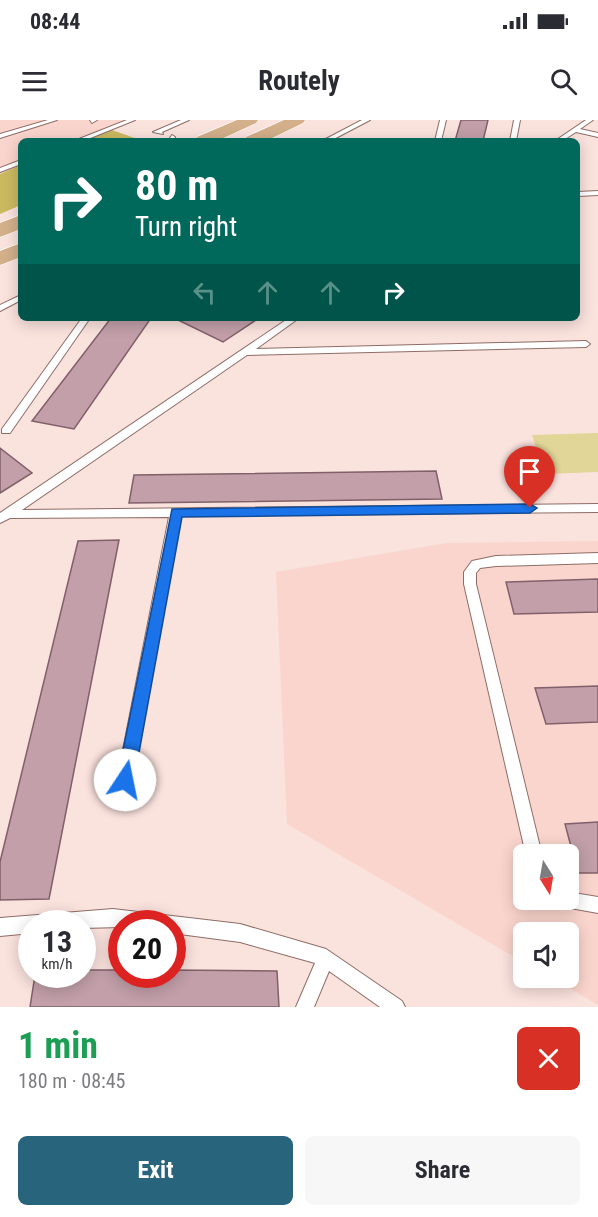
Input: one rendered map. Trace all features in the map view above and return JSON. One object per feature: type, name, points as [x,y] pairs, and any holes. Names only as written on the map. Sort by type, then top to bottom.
[{"type":"main road","points":[[210,138],[250,120]]},
{"type":"main road","points":[[258,138],[297,120]]},
{"type":"main road","points":[[0,231],[18,222]]},
{"type":"main road","points":[[0,259],[18,250]]},
{"type":"lane","points":[[11,125],[29,120]]},
{"type":"lane","points":[[0,136],[54,120]]},
{"type":"lane","points":[[84,138],[132,120]]},
{"type":"lane","points":[[161,133],[156,132],[186,120]]},
{"type":"lane","points":[[331,138],[367,120]]},
{"type":"lane","points":[[439,138],[443,120]]},
{"type":"lane","points":[[514,138],[517,120]]},
{"type":"lane","points":[[562,138],[590,120]]},
{"type":"lane","points":[[574,130],[598,135]]},
{"type":"lane","points":[[0,170],[18,163]]},
{"type":"lane","points":[[580,194],[598,193]]},
{"type":"lane","points":[[0,308],[18,299]]},
{"type":"lane","points":[[6,431],[84,321]]},
{"type":"lane","points":[[4,517],[291,321]]},
{"type":"lane","points":[[245,352],[586,344]]},
{"type":"lane","points":[[4,517],[176,512],[598,508]]},
{"type":"lane","points":[[125,780],[176,512]]},
{"type":"lane","points":[[531,844],[470,584],[470,572],[477,564],[496,561],[598,558]]},
{"type":"lane","points":[[579,902],[598,905]]},
{"type":"lane","points":[[0,927],[18,925]]},
{"type":"lane","points":[[186,926],[240,933],[326,958],[396,1007]]},
{"type":"lane","points":[[305,1007],[326,958]]},
{"type":"shaded area","points":[[0,120],[137,120],[92,138],[18,138],[18,166],[0,174]]},
{"type":"shaded area","points":[[112,130],[135,138],[92,138]]},
{"type":"shaded area","points":[[18,166],[18,206],[0,214],[0,174]]},
{"type":"shaded area","points":[[598,433],[598,472],[545,474],[532,435]]},
{"type":"shaded area","points":[[598,541],[598,1005],[569,988],[579,988],[579,922],[513,922],[513,956],[287,824],[276,572],[447,543]]},
{"type":"building","points":[[461,120],[488,120],[484,138],[456,138]]},
{"type":"building","points":[[109,321],[149,321],[74,429],[32,421]]},
{"type":"building","points":[[180,321],[254,321],[223,342]]},
{"type":"building","points":[[0,448],[32,473],[0,493]]},
{"type":"building","points":[[436,471],[442,499],[129,503],[134,475]]},
{"type":"building","points":[[119,540],[49,899],[0,900],[0,862],[78,541]]},
{"type":"building","points":[[598,579],[598,612],[514,614],[506,582]]},
{"type":"building","points":[[598,686],[598,722],[546,724],[535,688]]},
{"type":"building","points":[[598,822],[598,873],[579,873],[579,844],[570,844],[565,824]]},
{"type":"building","points":[[96,970],[108,970],[108,988],[186,988],[186,970],[277,971],[279,1007],[30,1007],[33,988],[96,988]]},
{"type":"route","points":[[125,780],[176,512],[530,508]]}]
